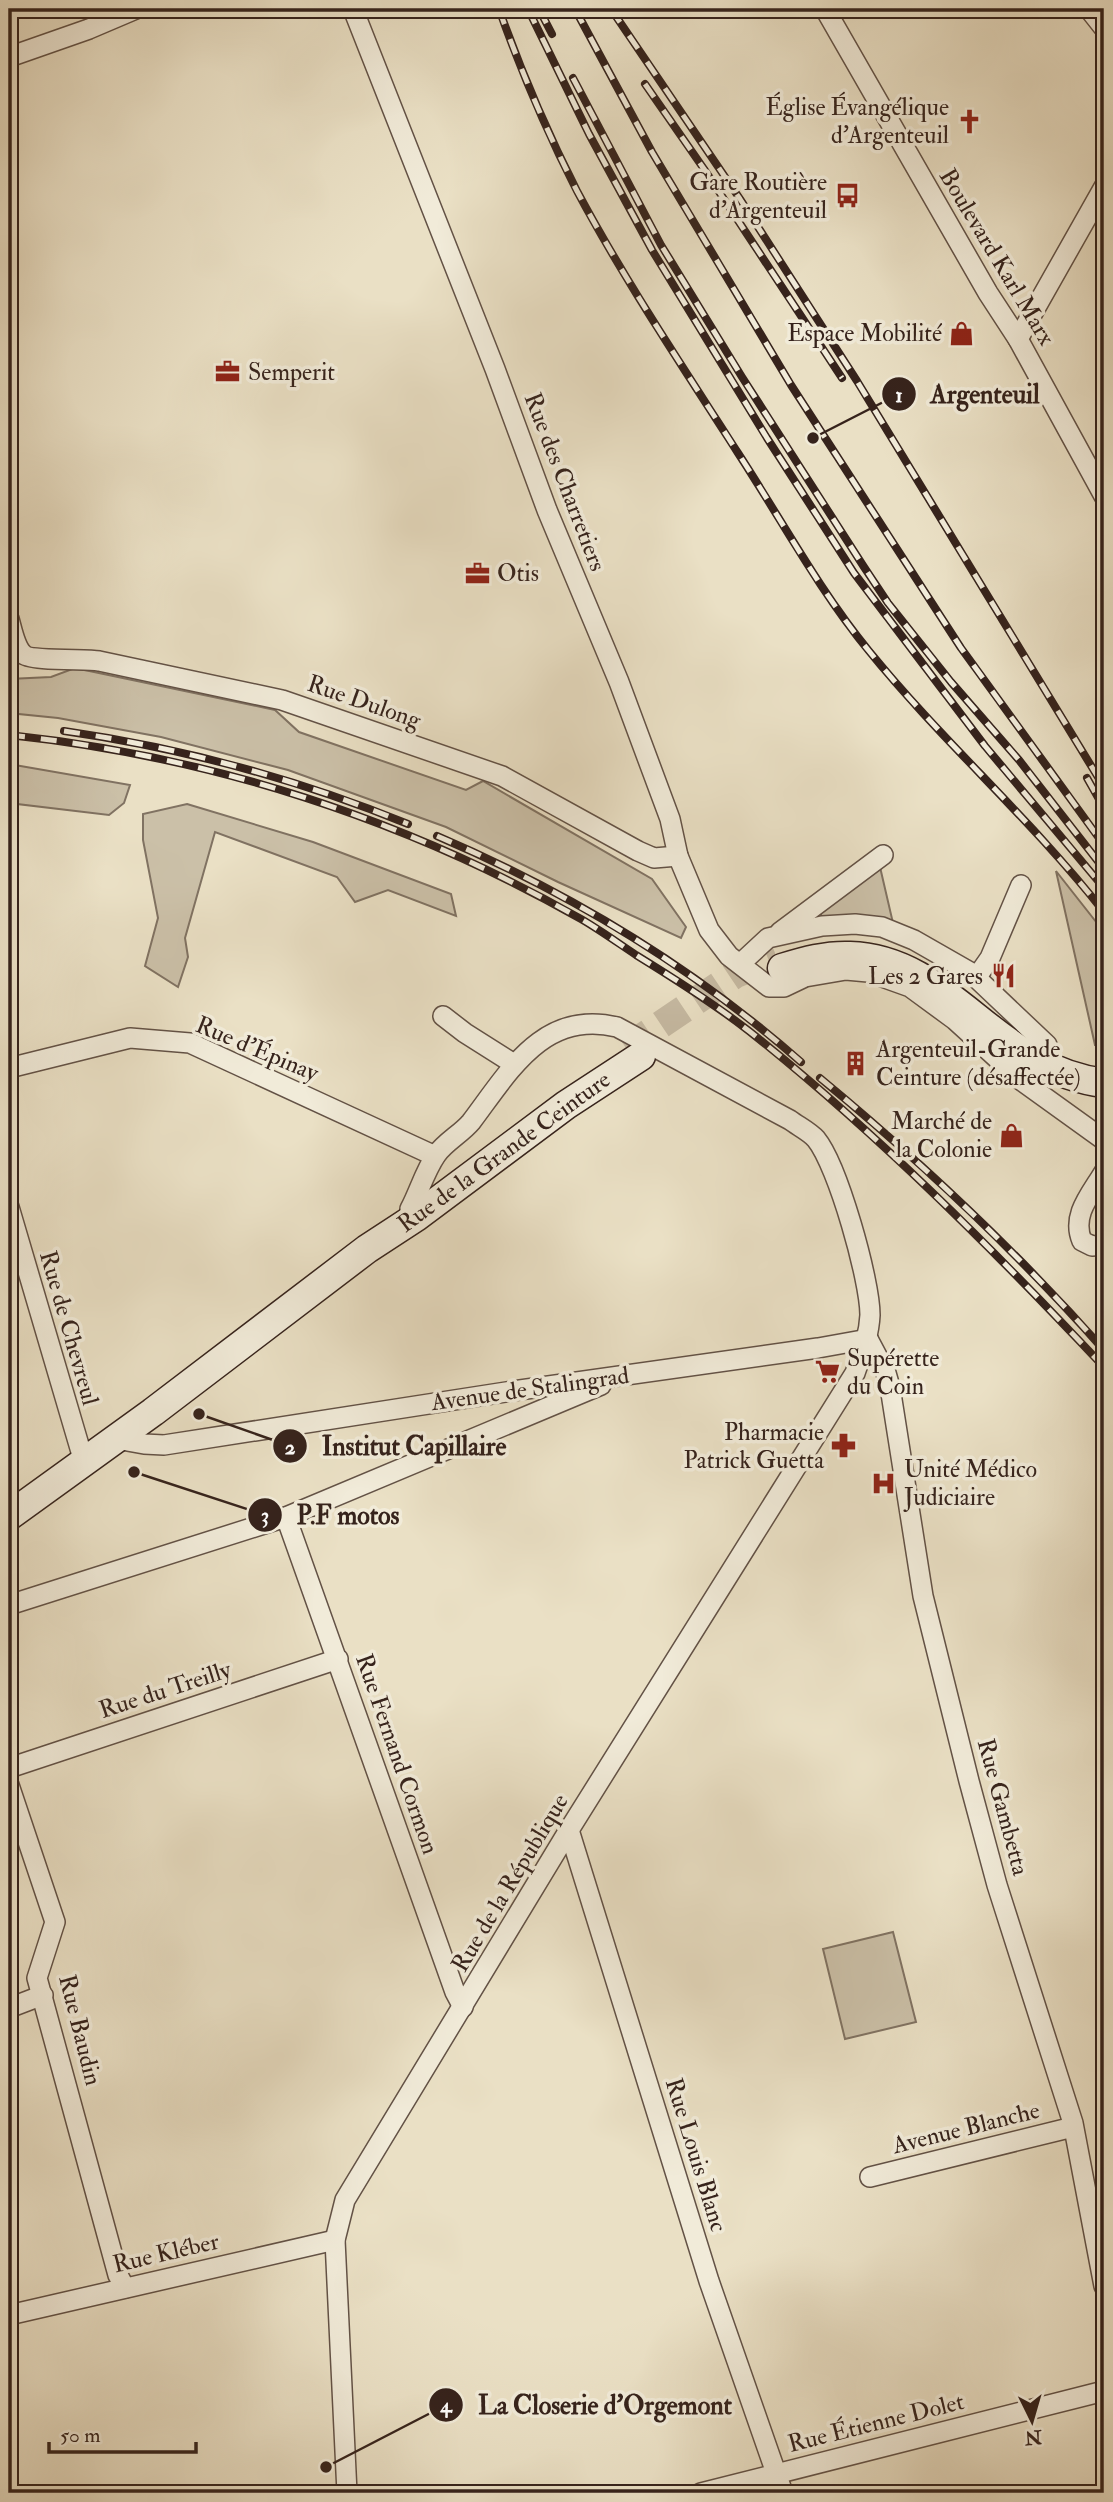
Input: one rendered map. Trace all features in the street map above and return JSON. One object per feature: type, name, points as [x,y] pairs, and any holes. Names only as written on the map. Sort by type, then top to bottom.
[{"type":"main road","points":[[778,954],[846,945],[886,950],[904,957],[947,982],[1045,1058],[1093,1081]]},
{"type":"main road","points":[[778,954],[871,957],[894,963],[927,979],[1031,1058],[1051,1069],[1093,1081]]},
{"type":"main road","name":"Rue de la Grande Ceinture","points":[[116,1438],[634,1052],[410,1209],[368,1248]]},
{"type":"main road","points":[[9,1516],[116,1438]]},
{"type":"street","points":[[9,57],[136,9]]},
{"type":"street","name":"Rue des Charretiers","points":[[353,9],[498,376],[547,510],[620,685],[670,819],[678,856],[709,930],[729,956],[769,987],[776,988],[828,972],[868,972],[910,987],[935,1004],[1022,1081],[1104,1140]]},
{"type":"street","name":"Boulevard Karl Marx","points":[[825,9],[988,293],[1018,339],[1104,496]]},
{"type":"street","points":[[1089,9],[1104,28]]},
{"type":"street","points":[[1018,339],[1103,194]]},
{"type":"street","name":"Rue Dulong","points":[[9,619],[18,646],[23,655],[31,659],[75,658],[99,661],[193,683],[282,699],[502,776],[646,855],[654,858],[678,856]]},
{"type":"street","points":[[778,954],[883,855]]},
{"type":"street","points":[[976,978],[990,958],[1021,885]]},
{"type":"street","points":[[778,954],[822,926],[855,924],[882,927],[914,940],[976,978],[1047,1045],[1049,1052],[1045,1058]]},
{"type":"street","points":[[740,964],[768,938],[778,954]]},
{"type":"street","points":[[443,1016],[514,1064]]},
{"type":"street","name":"Rue de la Grande Ceinture","points":[[410,1209],[435,1156],[468,1125],[514,1064],[531,1047],[552,1034],[581,1024],[600,1023],[617,1027],[790,1120],[816,1139],[832,1172],[857,1244],[868,1290],[868,1339]]},
{"type":"street","name":"Rue d'Épinay","points":[[9,1068],[130,1038],[190,1043],[435,1156]]},
{"type":"street","points":[[1104,1171],[1079,1217],[1077,1228],[1082,1241],[1092,1246],[1104,1245]]},
{"type":"street","name":"Rue de Chevreul","points":[[9,1207],[84,1462]]},
{"type":"street","name":"Avenue de Stalingrad","points":[[116,1438],[164,1445],[868,1339]]},
{"type":"street","name":"Rue de la République","points":[[347,2493],[335,2240],[345,2200],[569,1830],[855,1373],[868,1339]]},
{"type":"street","name":"Rue Gambetta","points":[[868,1339],[886,1373],[890,1387],[923,1596],[998,1885],[1073,2127],[1104,2286]]},
{"type":"street","points":[[9,1605],[286,1517],[626,1375]]},
{"type":"street","name":"Rue Fernand Cormon","points":[[286,1517],[455,1992],[463,2007]]},
{"type":"street","name":"Rue du Treilly","points":[[9,1768],[338,1659]]},
{"type":"street","name":"Rue Baudin","points":[[9,1785],[55,1922],[37,1979],[118,2275],[125,2288]]},
{"type":"street","name":"Rue Louis Blanc","points":[[569,1830],[709,2281],[783,2493]]},
{"type":"street","points":[[9,2008],[43,1995]]},
{"type":"street","name":"Avenue Blanche","points":[[870,2177],[1073,2127]]},
{"type":"street","name":"Rue Kléber","points":[[9,2315],[335,2240]]},
{"type":"street","name":"Rue Étienne Dolet","points":[[701,2493],[1104,2391]]},
{"type":"shaded area","points":[[75,668],[275,710],[299,732],[466,790],[483,781],[652,879],[686,927],[681,938],[446,827],[288,770],[161,737],[58,718],[9,713],[9,679],[51,677]]},
{"type":"shaded area","points":[[9,764],[130,785],[124,803],[109,815],[9,803]]},
{"type":"shaded area","points":[[187,804],[313,842],[451,894],[456,916],[388,890],[355,902],[337,877],[215,832],[185,938],[188,957],[178,987],[145,966],[158,918],[143,840],[143,814]]},
{"type":"shaded area","points":[[880,867],[893,923],[821,916],[821,911]]},
{"type":"shaded area","points":[[1056,871],[1104,932],[1104,1046],[1095,1045]]},
{"type":"shaded area","points":[[893,1932],[916,2022],[845,2039],[823,1949]]},
{"type":"tunnel","points":[[626,1048],[736,974],[777,958]]},
{"type":"railway","points":[[499,9],[545,124],[595,225],[817,579],[851,628],[897,685],[1047,845],[1104,912]]},
{"type":"railway","points":[[528,9],[589,134],[652,250],[767,438],[854,573],[985,746],[1104,888]]},
{"type":"railway","points":[[539,9],[552,34]]},
{"type":"railway","points":[[575,9],[652,152],[791,385],[961,648],[1104,845]]},
{"type":"railway","points":[[611,9],[740,199],[857,381],[1104,787]]},
{"type":"railway","points":[[573,78],[661,245],[742,377],[888,603],[951,682],[1019,760],[1104,869]]},
{"type":"railway","points":[[645,84],[842,378]]},
{"type":"railway","points":[[64,731],[152,746],[239,767],[324,793],[408,824]]},
{"type":"railway","points":[[9,735],[158,759],[232,776],[304,797],[376,822],[446,851],[581,919],[722,1011],[796,1070],[932,1193],[1020,1279],[1104,1367]]},
{"type":"railway","points":[[1087,778],[1104,808]]},
{"type":"railway","points":[[437,836],[534,882],[628,935],[717,995],[801,1062]]},
{"type":"railway","points":[[820,1078],[967,1209],[1038,1279],[1104,1350]]},
{"type":"place","name":"Église Évangélique d'Argenteuil","points":[[969,121]]},
{"type":"place","name":"Gare Routière d'Argenteuil","points":[[847,196]]},
{"type":"place","name":"Espace Mobilité","points":[[962,333]]},
{"type":"place","name":"Semperit","points":[[228,372]]},
{"type":"place","name":"Argenteuil","points":[[813,438]]},
{"type":"place","name":"Otis","points":[[477,573]]},
{"type":"place","name":"Les 2 Gares","points":[[1003,976]]},
{"type":"place","name":"Argenteuil-Grande Ceinture (désaffectée)","points":[[856,1063]]},
{"type":"place","name":"Marché de la Colonie","points":[[1012,1135]]},
{"type":"place","name":"Supérette du Coin","points":[[827,1372]]},
{"type":"place","name":"Institut Capillaire","points":[[199,1414]]},
{"type":"place","name":"Pharmacie Patrick Guetta","points":[[844,1446]]},
{"type":"place","name":"P.F motos","points":[[134,1472]]},
{"type":"place","name":"Unité Médico Judiciaire","points":[[884,1483]]},
{"type":"place","name":"La Closerie d'Orgemont","points":[[326,2467]]}]
